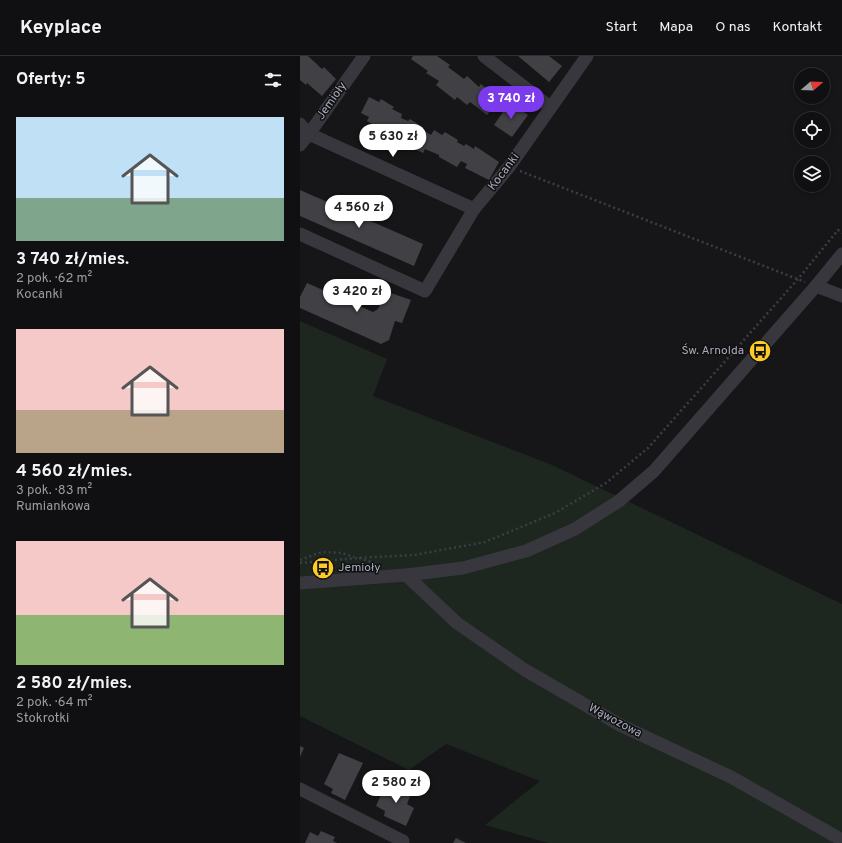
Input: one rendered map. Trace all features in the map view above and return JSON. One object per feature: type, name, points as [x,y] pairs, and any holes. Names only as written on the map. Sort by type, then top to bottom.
[{"type":"street","name":"Jemioły","points":[[300,145],[364,56]]},
{"type":"street","points":[[484,56],[550,107]]},
{"type":"street","name":"Kocanki","points":[[300,234],[426,291],[474,209],[509,167],[587,56]]},
{"type":"street","points":[[300,124],[309,134],[474,209]]},
{"type":"street","points":[[300,583],[406,575],[463,568],[526,551],[575,529],[619,501],[654,471],[816,286],[842,254]]},
{"type":"street","points":[[816,286],[842,296]]},
{"type":"street","name":"Wąwozowa","points":[[406,575],[456,624],[525,670],[620,725],[731,777],[842,840]]},
{"type":"street","points":[[300,789],[403,841],[402,843]]},
{"type":"path","points":[[509,167],[816,286]]},
{"type":"path","points":[[300,563],[414,555],[485,542],[555,513],[606,483],[648,448],[798,279],[838,230],[842,233]]},
{"type":"path","points":[[300,560],[322,552],[342,553],[379,564]]},
{"type":"shaded area","points":[[300,321],[387,359],[373,396],[552,465],[842,604],[842,843],[548,843],[485,825],[540,781],[446,744],[409,770],[300,716]]},
{"type":"building","points":[[300,56],[308,56],[322,69],[324,67],[336,79],[322,96],[307,83],[306,85],[300,80]]},
{"type":"building","points":[[413,56],[437,56],[450,65],[448,67],[464,79],[467,76],[479,87],[481,84],[499,100],[487,115],[470,102],[467,105],[457,97],[455,100],[436,85],[439,81],[426,73],[428,71],[411,59]]},
{"type":"building","points":[[518,56],[549,56],[562,66],[549,82]]},
{"type":"building","points":[[369,97],[379,102],[381,99],[394,107],[392,109],[402,114],[401,118],[408,121],[410,119],[424,128],[423,130],[431,135],[434,130],[442,135],[445,132],[458,140],[457,142],[464,146],[466,144],[474,149],[475,146],[499,162],[489,180],[465,168],[467,164],[461,161],[457,167],[439,157],[439,155],[425,149],[423,153],[397,141],[399,136],[393,133],[394,128],[387,125],[383,130],[367,121],[369,117],[361,113]]},
{"type":"building","points":[[510,102],[528,115],[512,137],[494,125]]},
{"type":"building","points":[[300,190],[423,244],[414,266],[300,216]]},
{"type":"building","points":[[307,283],[373,312],[378,309],[385,291],[411,300],[402,323],[395,321],[389,340],[381,344],[300,308],[300,297]]},
{"type":"building","points":[[300,746],[304,748],[300,757]]},
{"type":"building","points":[[339,753],[363,763],[345,800],[331,793],[333,789],[324,784]]},
{"type":"building","points":[[387,781],[411,794],[407,804],[414,808],[406,826],[384,816],[385,811],[376,806]]},
{"type":"building","points":[[321,831],[335,837],[333,841],[337,843],[305,843],[310,832],[318,836]]},
{"type":"building","points":[[456,838],[466,843],[453,843]]},
{"type":"place","name":"Św. Arnolda","points":[[760,351]]},
{"type":"place","name":"Jemioły","points":[[323,568]]}]
